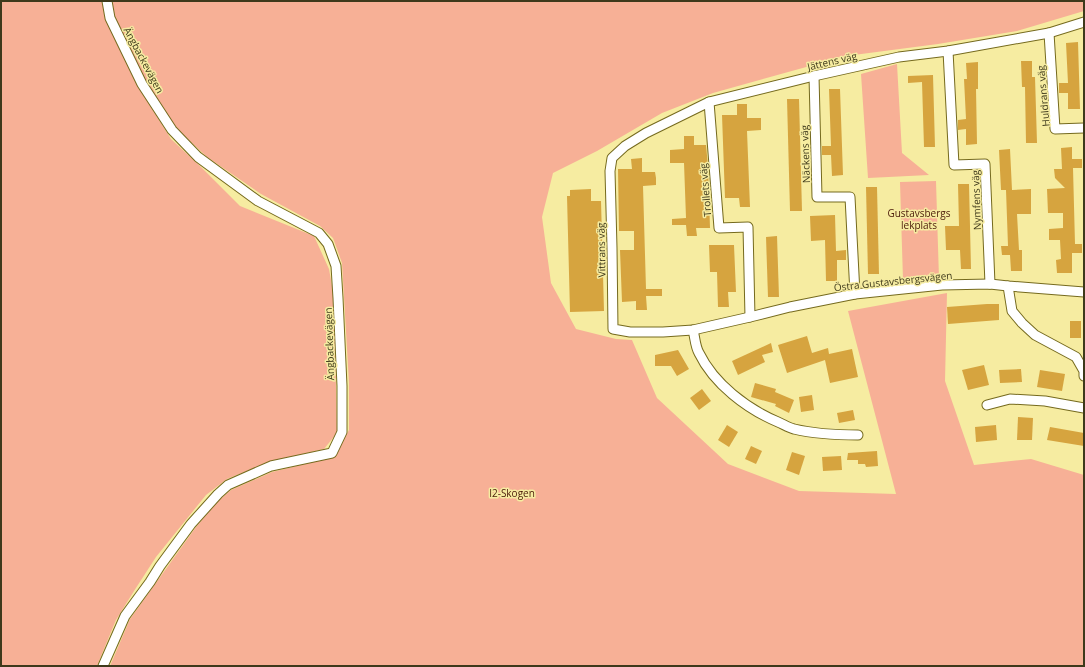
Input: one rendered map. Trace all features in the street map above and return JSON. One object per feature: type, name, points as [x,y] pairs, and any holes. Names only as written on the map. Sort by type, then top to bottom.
[{"type":"street","name":"Ängbackevägen","points":[[103,666],[125,616],[190,524],[218,494],[228,485],[271,466],[332,453],[342,432],[342,386],[336,266],[328,244],[319,233],[252,196],[198,156],[172,130],[142,84],[110,18],[107,1]]},
{"type":"street","name":"Jättens väg","points":[[610,171],[612,158],[626,146],[646,134],[709,102],[899,57],[948,51],[1049,33],[1084,22]]},
{"type":"street","name":"Huldrans väg","points":[[1049,33],[1056,129],[1084,128]]},
{"type":"street","name":"Nymfens väg","points":[[948,51],[954,165],[985,164],[990,284]]},
{"type":"street","name":"Näckens väg","points":[[814,76],[817,197],[850,197],[855,294]]},
{"type":"street","name":"Trollets väg","points":[[709,102],[720,228],[748,227],[750,317]]},
{"type":"street","name":"Vittrans väg","points":[[610,171],[613,329]]},
{"type":"street","name":"Östra Gustavsbergsvägen","points":[[613,329],[630,332],[693,330],[790,307],[855,294],[942,285],[990,284],[1084,292]]},
{"type":"street","points":[[1008,286],[1012,311],[1022,323],[1035,335],[1076,357],[1084,371],[1084,376]]},
{"type":"street","points":[[693,330],[698,351],[711,372],[744,404],[770,419],[794,429],[827,434],[858,435]]},
{"type":"street","points":[[987,405],[1010,399],[1084,407]]},
{"type":"green space","points":[[1,1],[104,1],[107,18],[139,88],[171,139],[240,206],[314,236],[329,269],[334,297],[337,433],[324,449],[269,462],[227,479],[206,495],[156,557],[134,591],[116,620],[97,666],[1,666]]},
{"type":"green space","name":"I2-Skogen","points":[[112,1],[1084,1],[1084,11],[1017,31],[938,44],[846,56],[713,93],[662,113],[597,151],[553,173],[542,217],[551,283],[576,329],[616,339],[632,340],[657,398],[728,464],[799,491],[896,494],[848,311],[947,293],[945,381],[974,465],[1031,459],[1084,475],[1084,666],[110,666],[130,619],[196,527],[218,501],[231,490],[272,472],[334,457],[349,430],[349,383],[342,263],[333,238],[320,226],[261,194],[207,157],[176,128],[146,81],[115,18]]},
{"type":"green space","points":[[897,64],[902,153],[929,175],[868,178],[861,74]]},
{"type":"green space","name":"Gustavsbergs lekplats","points":[[936,181],[939,279],[903,280],[900,182]]},
{"type":"building","points":[[1078,42],[1080,109],[1068,109],[1068,93],[1059,93],[1059,83],[1068,83],[1066,43]]},
{"type":"building","points":[[1021,61],[1032,61],[1032,77],[1035,77],[1037,143],[1026,143],[1025,87],[1022,87]]},
{"type":"building","points":[[978,62],[978,89],[976,89],[977,144],[966,145],[966,129],[958,130],[958,120],[966,119],[964,79],[967,79],[966,63]]},
{"type":"building","points":[[933,75],[935,147],[924,147],[922,82],[908,83],[908,76]]},
{"type":"building","points":[[829,89],[840,89],[843,175],[832,176],[831,155],[822,155],[822,146],[831,146]]},
{"type":"building","points":[[787,99],[799,99],[802,211],[790,211]]},
{"type":"building","points":[[737,104],[747,104],[747,118],[761,118],[761,130],[747,131],[750,207],[740,207],[739,198],[725,198],[722,115],[737,115]]},
{"type":"building","points":[[684,136],[694,136],[694,145],[706,145],[710,228],[696,228],[697,236],[687,236],[686,225],[672,225],[672,219],[686,218],[684,163],[670,163],[670,150],[684,149]]},
{"type":"building","points":[[1072,147],[1072,159],[1082,159],[1082,168],[1073,168],[1075,244],[1082,244],[1082,253],[1072,253],[1072,273],[1057,273],[1056,260],[1061,259],[1060,240],[1049,240],[1049,229],[1063,228],[1063,213],[1048,213],[1047,189],[1065,188],[1055,178],[1054,169],[1062,169],[1061,148]]},
{"type":"building","points":[[1010,149],[1012,190],[1031,189],[1031,214],[1017,214],[1019,250],[1022,250],[1022,271],[1011,271],[1010,255],[1002,255],[1001,246],[1008,246],[1006,190],[1001,190],[999,150]]},
{"type":"building","points":[[642,158],[642,172],[655,172],[656,178],[656,185],[643,186],[646,289],[662,289],[662,296],[646,296],[647,310],[636,310],[636,301],[622,302],[620,250],[634,250],[634,231],[619,231],[618,169],[632,169],[631,159]]},
{"type":"building","points":[[958,184],[969,184],[971,269],[961,269],[960,250],[946,250],[945,226],[959,226]]},
{"type":"building","points":[[866,187],[877,187],[879,274],[868,274]]},
{"type":"building","points":[[591,189],[591,201],[601,201],[604,311],[570,312],[567,196],[570,196],[570,190]]},
{"type":"building","points":[[835,215],[836,251],[846,250],[846,260],[837,260],[837,281],[826,281],[825,240],[811,241],[810,216]]},
{"type":"building","points":[[777,236],[779,297],[768,297],[766,237]]},
{"type":"building","points":[[709,245],[734,245],[736,292],[728,292],[729,307],[718,307],[717,272],[710,272]]},
{"type":"building","points":[[999,304],[999,320],[948,324],[947,307]]},
{"type":"building","points":[[1070,321],[1081,321],[1081,338],[1070,338]]},
{"type":"building","points":[[807,336],[812,353],[828,348],[829,354],[852,349],[858,377],[830,383],[825,360],[787,373],[778,345]]},
{"type":"building","points":[[771,343],[773,352],[762,355],[765,362],[738,375],[732,361]]},
{"type":"building","points":[[678,350],[689,369],[677,376],[671,366],[655,366],[655,355]]},
{"type":"building","points":[[984,365],[989,385],[968,390],[962,370]]},
{"type":"building","points":[[1021,369],[1022,382],[1000,383],[999,370]]},
{"type":"building","points":[[1040,370],[1065,374],[1062,391],[1037,387]]},
{"type":"building","points":[[755,383],[776,389],[775,392],[794,400],[789,413],[775,406],[776,404],[751,397]]},
{"type":"building","points":[[702,389],[711,401],[699,410],[690,398]]},
{"type":"building","points":[[812,395],[814,410],[801,412],[799,397]]},
{"type":"building","points":[[853,410],[855,420],[839,423],[837,413]]},
{"type":"building","points":[[1018,417],[1033,418],[1032,440],[1017,440]]},
{"type":"building","points":[[727,425],[738,432],[729,447],[718,440]]},
{"type":"building","points":[[996,425],[997,440],[976,442],[975,427]]},
{"type":"building","points":[[1050,427],[1084,433],[1084,446],[1047,440]]},
{"type":"building","points":[[751,446],[762,451],[756,464],[745,459]]},
{"type":"building","points":[[877,451],[878,466],[866,467],[865,464],[858,464],[858,460],[847,460],[848,453]]},
{"type":"building","points":[[792,452],[805,456],[799,475],[786,470]]},
{"type":"building","points":[[841,456],[842,470],[823,471],[822,457]]}]
